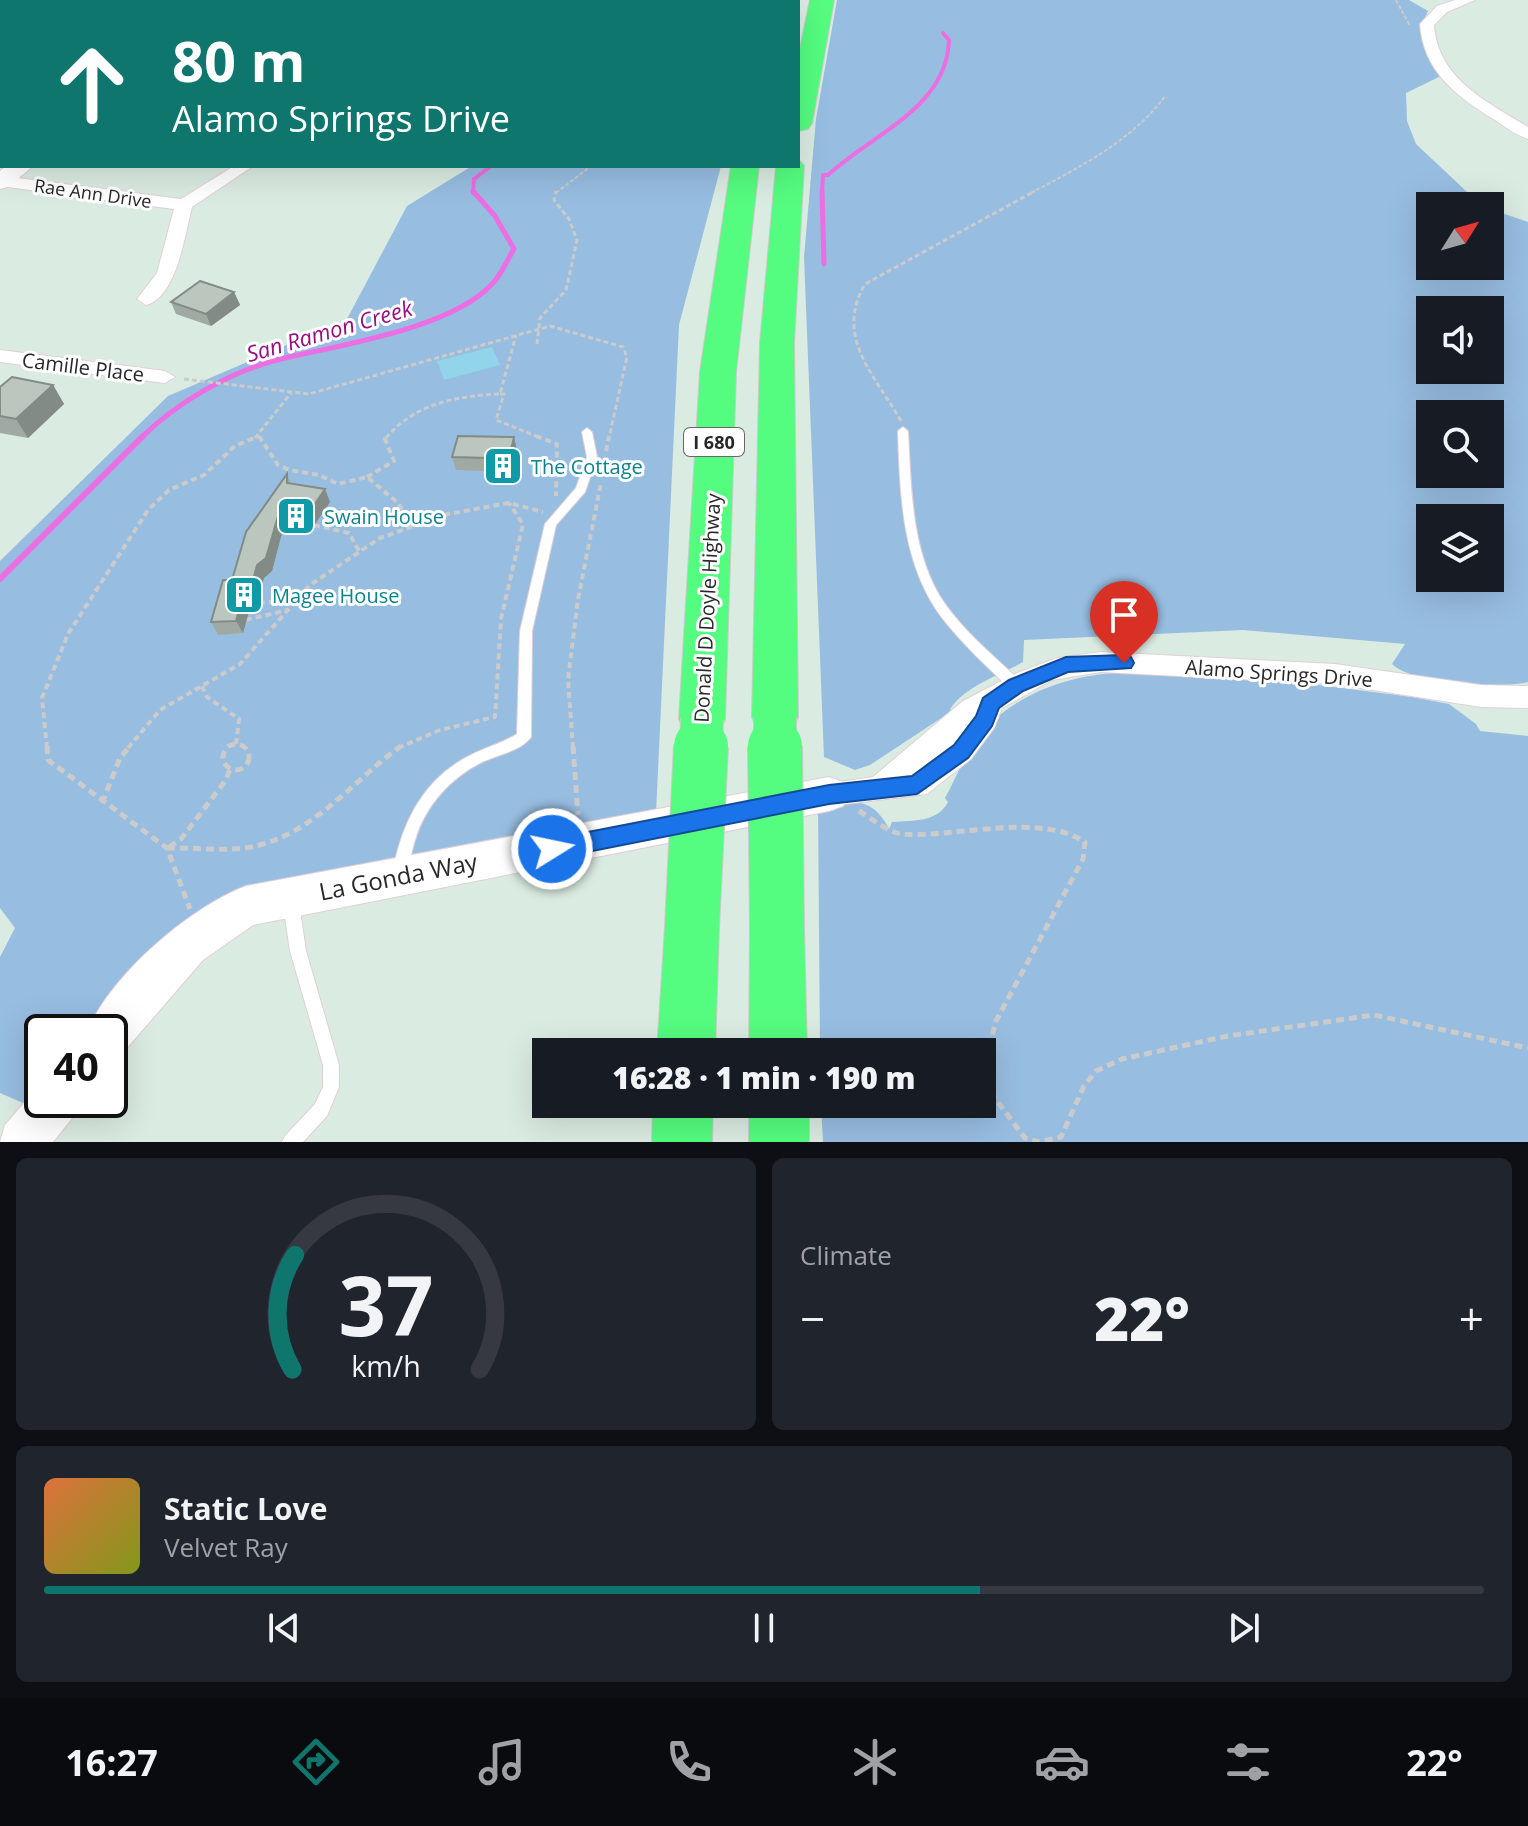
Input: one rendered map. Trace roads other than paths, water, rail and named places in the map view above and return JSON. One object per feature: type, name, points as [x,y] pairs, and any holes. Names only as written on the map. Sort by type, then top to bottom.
[{"type":"highway","points":[[800,113],[822,0]]},
{"type":"highway","name":"Donald D Doyle Highway","points":[[687,1038],[715,422],[729,277],[745,168]]},
{"type":"highway","points":[[778,1038],[776,356],[790,168]]},
{"type":"highway","points":[[682,1142],[683,1118]]},
{"type":"highway","points":[[779,1118],[779,1142]]},
{"type":"street","points":[[1468,0],[1442,9],[1427,24],[1437,65],[1466,92],[1528,134]]},
{"type":"street","points":[[146,299],[166,274],[184,205],[242,168]]},
{"type":"street","name":"Rae Ann Drive","points":[[8,176],[184,205]]},
{"type":"street","name":"Camille Place","points":[[0,356],[165,377]]},
{"type":"street","name":"Alamo Springs Drive","points":[[829,794],[883,786],[917,785],[952,758],[985,720],[990,704],[1016,686],[1066,664],[1101,662],[1335,674],[1481,696],[1528,697]]},
{"type":"street","name":"La Gonda Way","points":[[125,1014],[161,970],[199,932],[246,906],[399,874],[583,844],[829,794]]},
{"type":"street","points":[[22,1142],[41,1118]]},
{"type":"lane","points":[[903,431],[920,564],[930,591],[973,644],[1016,686]]},
{"type":"lane","points":[[399,874],[405,838],[438,785],[470,761],[524,737],[526,631],[551,524],[581,489],[592,457],[587,432]]},
{"type":"lane","points":[[289,897],[298,951],[331,1065],[331,1087],[321,1110],[291,1142]]},
{"type":"waterway","points":[[822,192],[823,175],[828,175],[904,118],[935,84],[945,64],[949,40],[943,33]]},
{"type":"waterway","name":"San Ramon Creek","points":[[473,191],[474,179],[488,168]]},
{"type":"waterway","name":"San Ramon Creek","points":[[141,438],[185,402],[237,374],[273,361],[419,325],[472,301],[495,281],[514,249],[495,216],[473,191]]},
{"type":"waterway","points":[[822,192],[824,264]]},
{"type":"waterway","name":"San Ramon Creek","points":[[0,579],[141,438]]},
{"type":"place","name":"The Cottage","points":[[503,466]]},
{"type":"place","name":"Swain House","points":[[296,516]]},
{"type":"place","name":"Magee House","points":[[244,595]]}]
